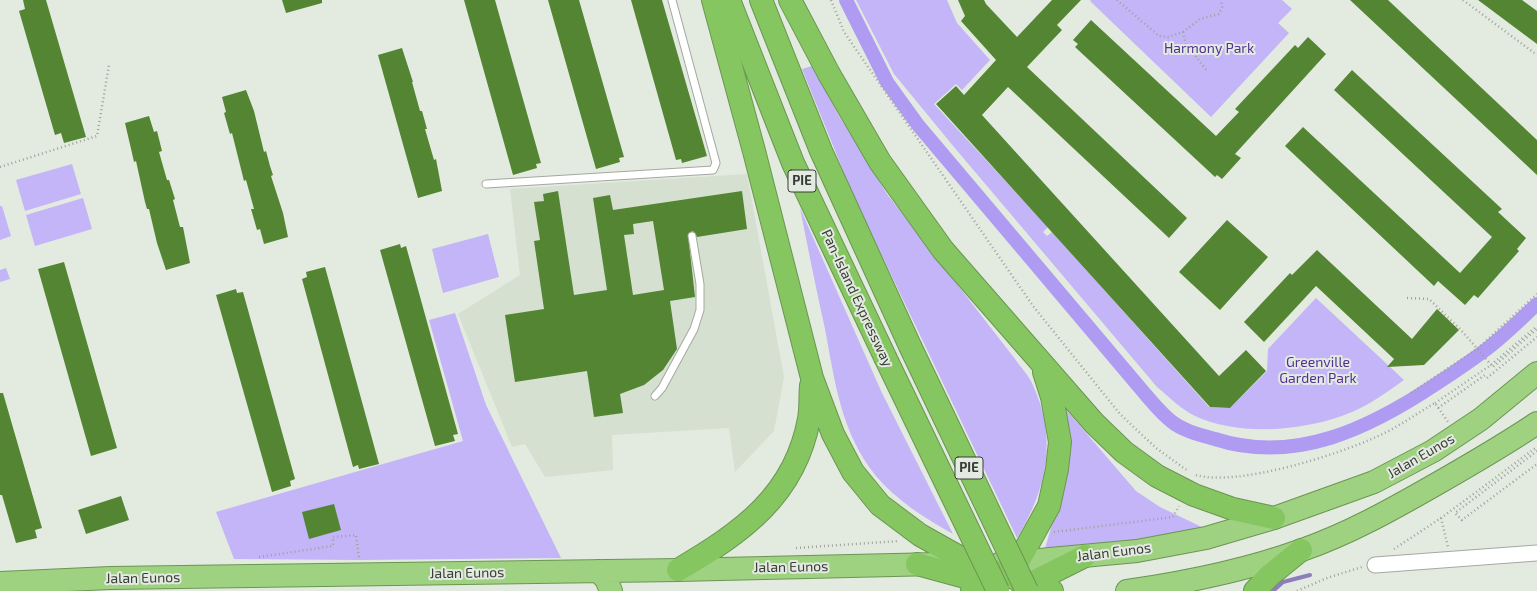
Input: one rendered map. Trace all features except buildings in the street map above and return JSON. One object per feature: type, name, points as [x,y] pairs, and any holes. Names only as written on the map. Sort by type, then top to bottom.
[{"type":"highway","points":[[713,0],[754,151],[812,378],[833,434],[853,472],[880,505],[920,535],[970,563]]},
{"type":"highway","name":"Pan-Island Expressway","points":[[729,0],[793,163],[886,357],[1008,584]]},
{"type":"highway","name":"Pan-Island Expressway","points":[[761,0],[821,151],[910,346],[1008,584]]},
{"type":"highway","points":[[790,0],[829,74],[880,162],[943,250],[1094,423],[1124,452],[1157,476],[1194,495],[1233,509],[1274,518]]},
{"type":"highway","points":[[1008,584],[1049,506],[1058,470],[1060,442],[1057,421],[1052,397],[1041,364]]},
{"type":"highway","name":"Jalan Eunos","points":[[0,583],[103,585],[598,571],[970,563],[1008,584],[1085,556],[1137,551],[1206,538],[1274,518],[1374,482],[1433,451],[1481,419],[1537,372]]},
{"type":"highway","points":[[678,570],[711,550],[751,522],[783,487],[798,454],[809,419],[812,378]]},
{"type":"highway","points":[[1128,591],[1223,572],[1301,550],[1378,517],[1498,450],[1537,424]]},
{"type":"highway","points":[[1255,591],[1269,576],[1301,550]]},
{"type":"highway","points":[[917,564],[1008,584],[1052,591]]},
{"type":"highway","points":[[598,571],[606,579],[611,591]]},
{"type":"street","points":[[1369,566],[1537,553]]},
{"type":"lane","points":[[486,184],[713,170],[716,167],[716,163],[672,0]]},
{"type":"lane","points":[[655,396],[662,388],[694,329],[700,310],[700,284],[692,236]]},
{"type":"path","points":[[831,0],[844,32],[1033,306],[1120,414],[1156,448],[1192,474],[1209,479],[1253,474],[1324,458],[1377,437],[1435,403],[1491,365],[1537,326]]},
{"type":"path","points":[[1117,0],[1159,36],[1168,37],[1183,32],[1200,19],[1219,14],[1222,7],[1221,0]]},
{"type":"path","points":[[1463,0],[1537,55]]},
{"type":"path","points":[[1183,32],[1186,44],[1208,72]]},
{"type":"path","points":[[0,167],[97,136],[109,65]]},
{"type":"path","points":[[1411,394],[1478,349],[1537,294]]},
{"type":"path","points":[[1407,298],[1429,299],[1478,349],[1491,365]]},
{"type":"path","points":[[1491,365],[1493,367],[1537,329]]},
{"type":"path","points":[[1487,378],[1537,337]]},
{"type":"path","points":[[1435,403],[1438,408],[1485,375]]},
{"type":"path","points":[[1388,553],[1440,518],[1537,447]]},
{"type":"path","points":[[1537,451],[1455,513],[1462,520],[1537,464]]},
{"type":"path","points":[[1440,518],[1450,560]]},
{"type":"path","points":[[257,557],[333,546],[333,537],[356,535],[359,560]]},
{"type":"path","points":[[1297,591],[1327,578],[1369,566]]},
{"type":"shaded area","points":[[747,174],[784,377],[774,431],[735,472],[729,428],[612,435],[613,470],[545,477],[525,444],[512,447],[458,314],[520,275],[510,189]]},
{"type":"green space","name":"Greenville Garden Park","points":[[856,0],[947,0],[957,23],[990,60],[962,90],[956,84],[934,104],[1048,227],[1043,232],[1047,236],[1052,232],[1209,407],[1230,408],[1267,371],[1268,349],[1316,298],[1404,380],[1372,402],[1352,412],[1315,424],[1294,427],[1253,429],[1232,427],[1213,423],[1195,416],[1185,410],[1157,387],[894,74]]},
{"type":"green space","name":"Harmony Park","points":[[1282,0],[1292,9],[1278,23],[1289,33],[1211,117],[1090,1]]},
{"type":"green space","points":[[812,66],[839,116],[887,194],[1031,381],[1045,422],[1047,441],[1046,461],[1036,500],[1028,519],[1017,538],[853,195],[802,69]]},
{"type":"green space","points":[[72,164],[81,194],[25,211],[16,180]]},
{"type":"green space","points":[[83,198],[92,229],[35,246],[26,215]]},
{"type":"green space","points":[[0,206],[2,206],[11,236],[0,240]]},
{"type":"green space","points":[[800,208],[882,393],[953,534],[902,501],[884,485],[864,460],[847,425],[836,387]]},
{"type":"green space","points":[[488,234],[499,277],[443,293],[432,249]]},
{"type":"green space","points":[[6,268],[10,279],[0,282],[0,270]]},
{"type":"green space","points":[[455,313],[486,405],[561,558],[359,560],[234,559],[216,512],[463,441],[429,320]]},
{"type":"green space","points":[[1062,405],[1136,491],[1160,507],[1206,529],[1131,544],[1044,552],[1066,476]]},
{"type":"waterway","points":[[846,0],[887,82],[918,125],[1155,405],[1171,421],[1187,430],[1215,439],[1245,446],[1274,448],[1303,445],[1331,438],[1358,428],[1385,415],[1436,384],[1494,343],[1537,304]]},
{"type":"waterway","points":[[1273,591],[1283,582],[1310,575]]}]
